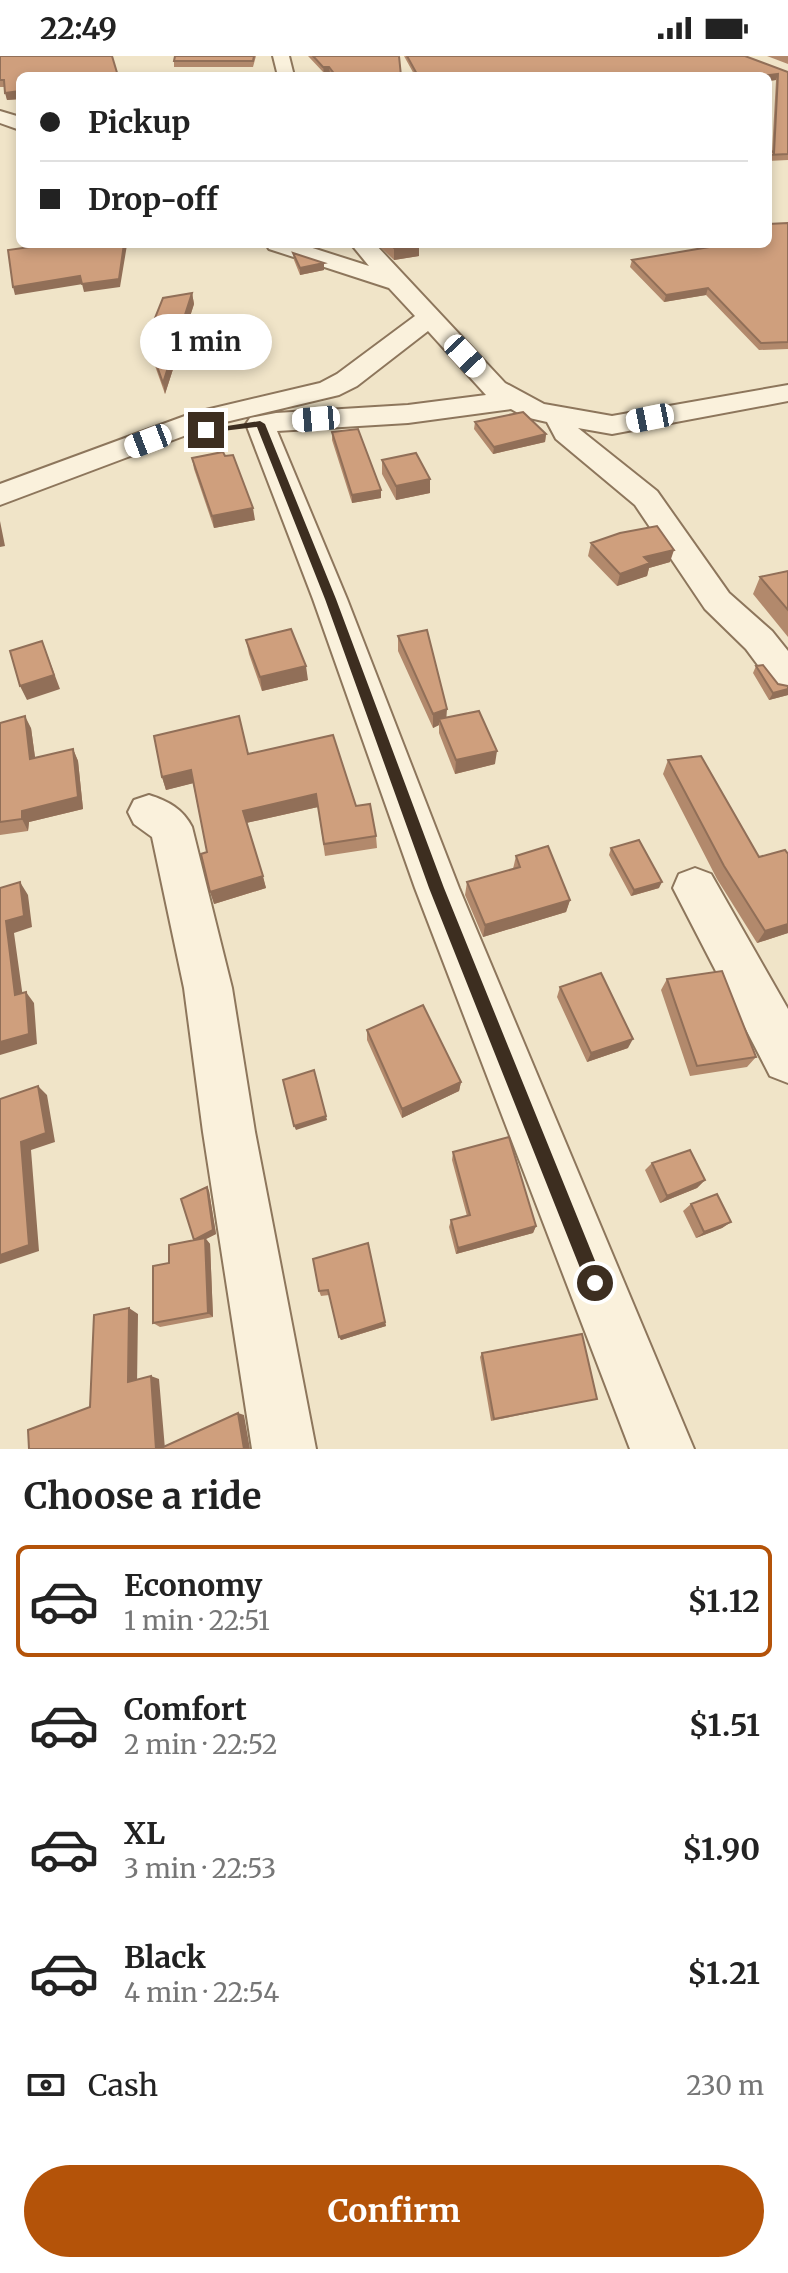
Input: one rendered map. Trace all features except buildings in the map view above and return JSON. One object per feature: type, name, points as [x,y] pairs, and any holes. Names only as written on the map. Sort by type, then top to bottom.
[{"type":"street","points":[[290,248],[399,283]]},
{"type":"street","points":[[366,248],[495,389],[535,411],[612,425],[788,393]]},
{"type":"street","points":[[0,495],[203,419],[329,389],[347,380],[430,317]]},
{"type":"street","points":[[148,441],[185,432],[408,414],[515,400]]},
{"type":"street","points":[[559,416],[566,433],[646,498],[717,601],[759,640],[788,678]]},
{"type":"street","points":[[260,424],[330,599],[437,888],[662,1449]]},
{"type":"street","points":[[149,812],[171,827],[208,988],[229,1132],[284,1449]]},
{"type":"street","points":[[695,888],[788,1058]]},
{"type":"route","points":[[206,430],[260,424],[330,599],[437,888],[595,1283]]}]
